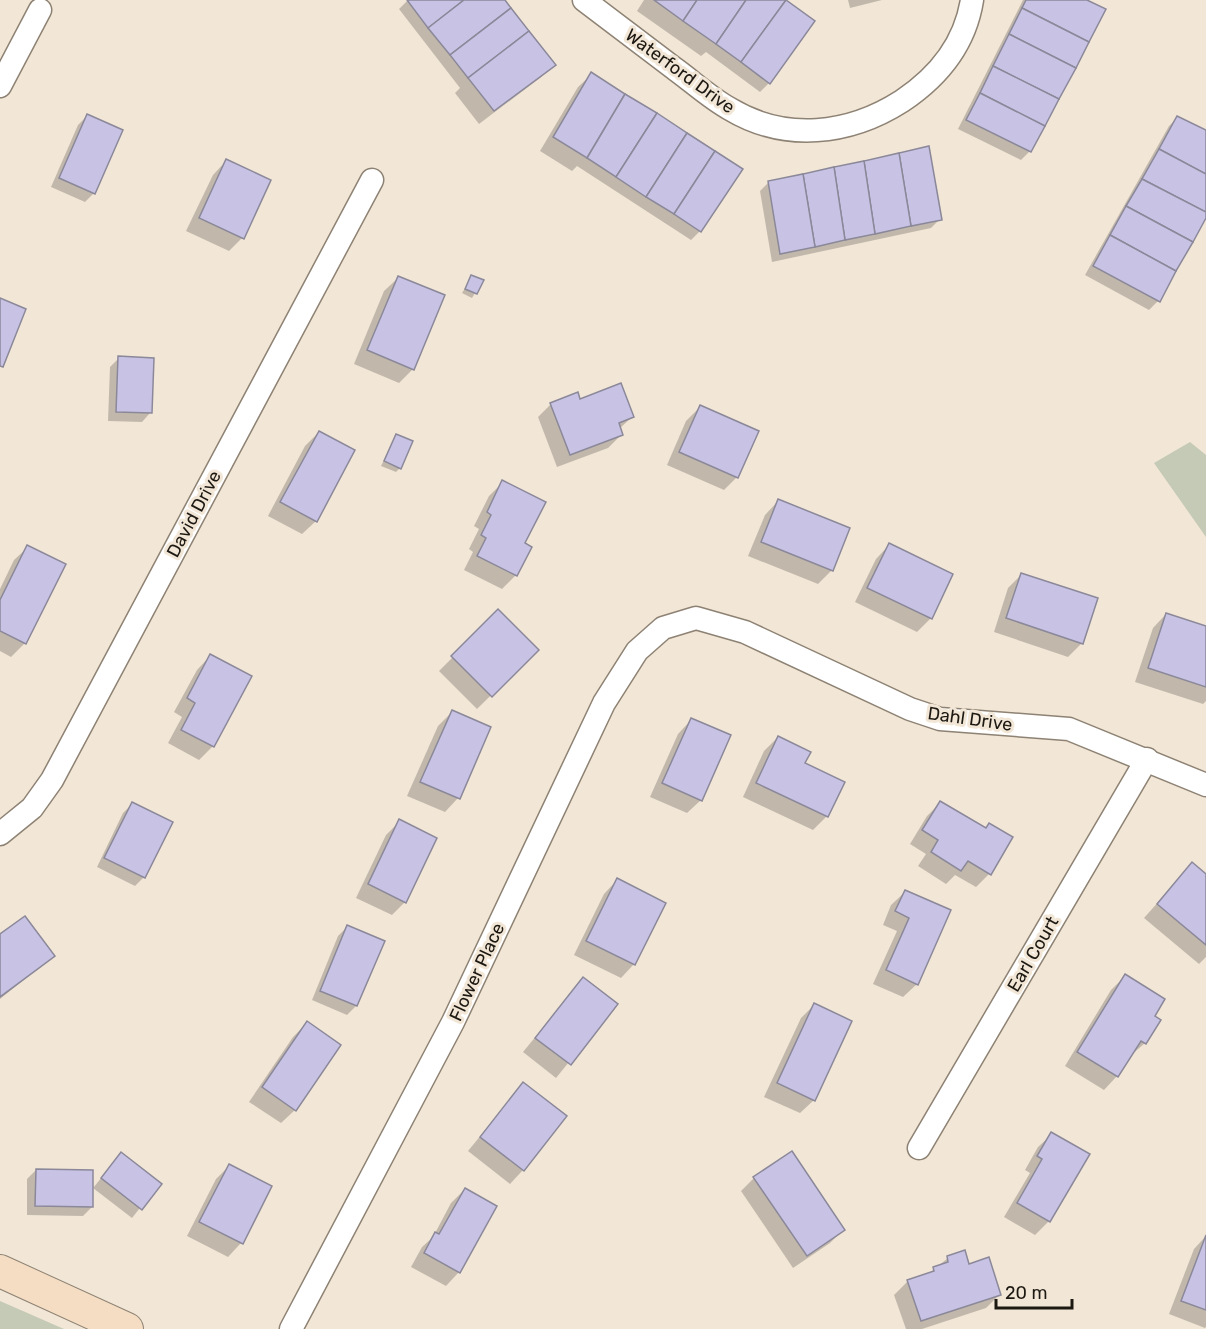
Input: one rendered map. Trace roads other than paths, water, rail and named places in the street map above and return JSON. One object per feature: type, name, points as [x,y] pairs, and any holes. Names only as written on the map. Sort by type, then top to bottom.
[{"type":"street","name":"Waterford Drive","points":[[584,0],[727,108],[775,128],[810,132],[861,122],[892,107],[922,88],[955,48],[969,16],[972,0]]},
{"type":"street","points":[[0,86],[40,10]]},
{"type":"street","name":"David Drive","points":[[0,834],[32,808],[52,780],[372,180]]},
{"type":"street","name":"Dahl Drive","points":[[671,625],[696,618],[745,632],[910,709],[940,719],[1069,729],[1206,785]]},
{"type":"street","name":"Flower Place","points":[[291,1329],[453,1022],[604,703],[637,651],[649,638],[671,625]]},
{"type":"street","name":"Earl Court","points":[[920,1148],[1146,759]]},
{"type":"street","points":[[0,1271],[127,1329]]}]
